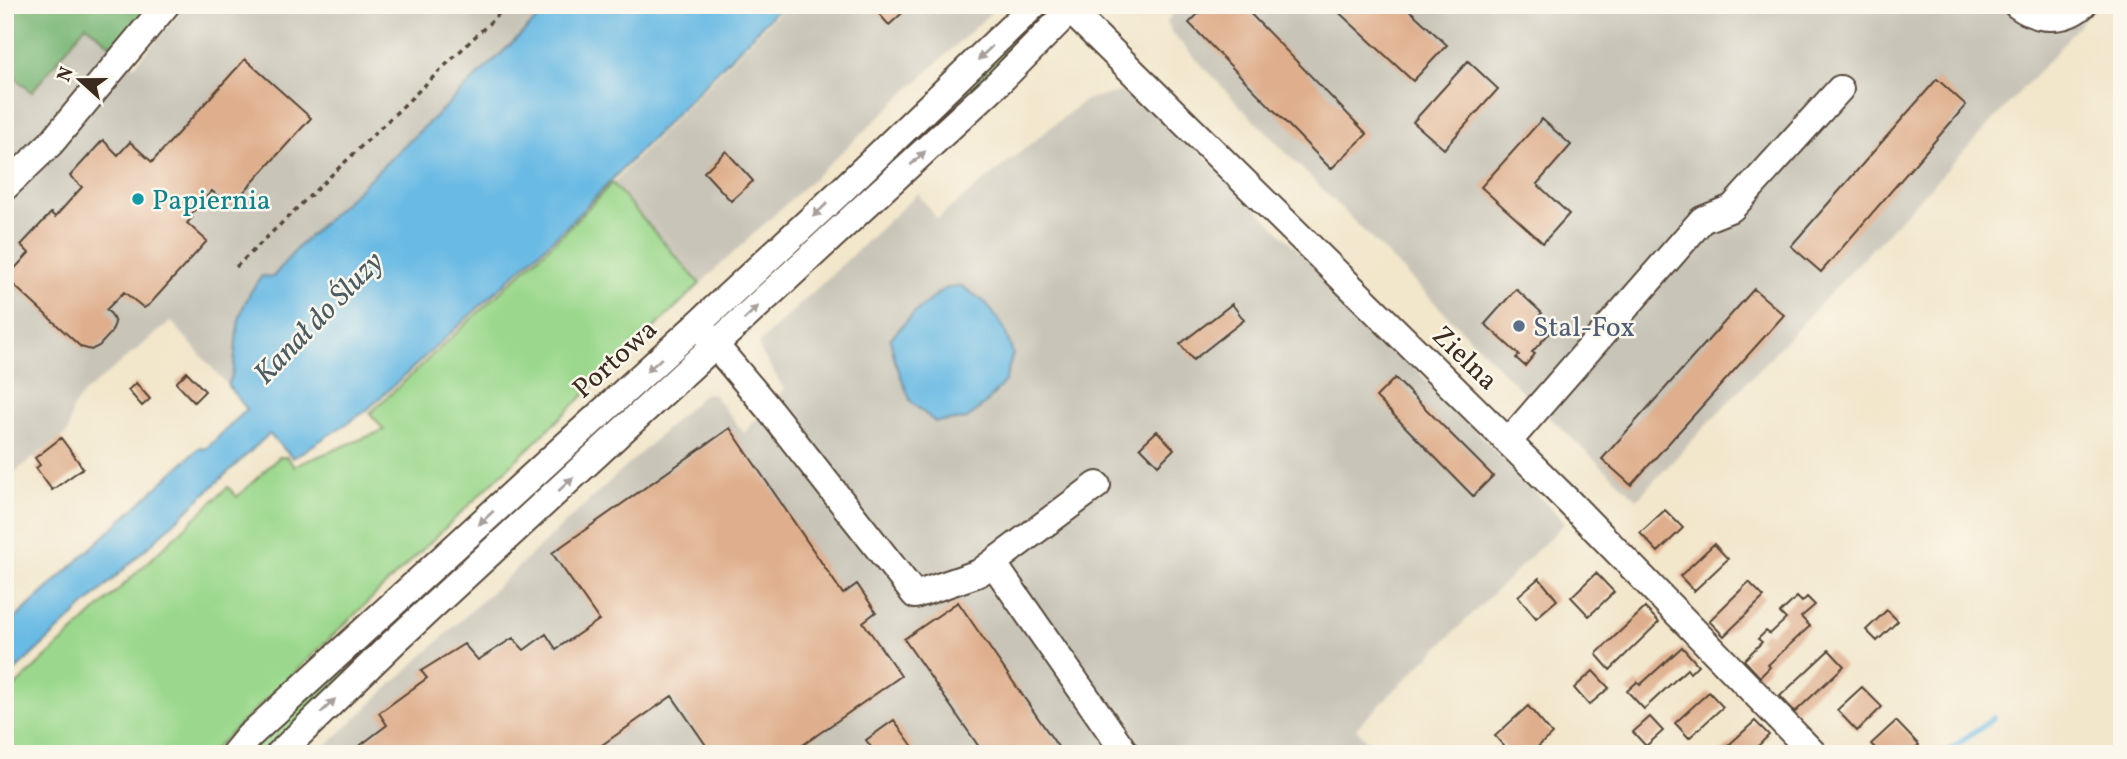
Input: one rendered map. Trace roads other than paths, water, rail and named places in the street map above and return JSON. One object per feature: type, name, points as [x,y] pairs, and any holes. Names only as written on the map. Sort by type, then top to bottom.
[{"type":"street","points":[[5,187],[51,143],[166,5]]},
{"type":"street","name":"Portowa","points":[[233,754],[248,737],[839,193],[1034,5]]},
{"type":"street","points":[[2017,5],[2031,14],[2054,18],[2083,5]]},
{"type":"street","points":[[279,754],[395,641],[1000,81],[1070,7]]},
{"type":"street","name":"Zielna","points":[[1070,7],[1569,502],[1814,754]]},
{"type":"street","points":[[1508,442],[1702,220],[1732,208],[1840,89]]},
{"type":"street","points":[[698,324],[768,408],[915,595],[979,573],[1097,485]]},
{"type":"street","points":[[993,563],[1126,754]]},
{"type":"water","name":"Kanał do Śluzy","points":[[552,5],[782,5],[564,229],[366,411],[293,458],[269,434],[5,680],[5,628],[199,448],[209,446],[247,409],[228,386],[233,371],[241,312],[262,276],[273,277],[298,247]]},
{"type":"water","points":[[962,286],[986,303],[1004,328],[1013,353],[1005,381],[985,404],[967,419],[935,422],[911,402],[895,361],[890,339],[914,313],[944,289]]},
{"type":"waterway","points":[[1944,754],[1994,718]]},
{"type":"place","name":"Papiernia","points":[[138,199]]},
{"type":"place","name":"Stal-Fox","points":[[1519,326]]}]
